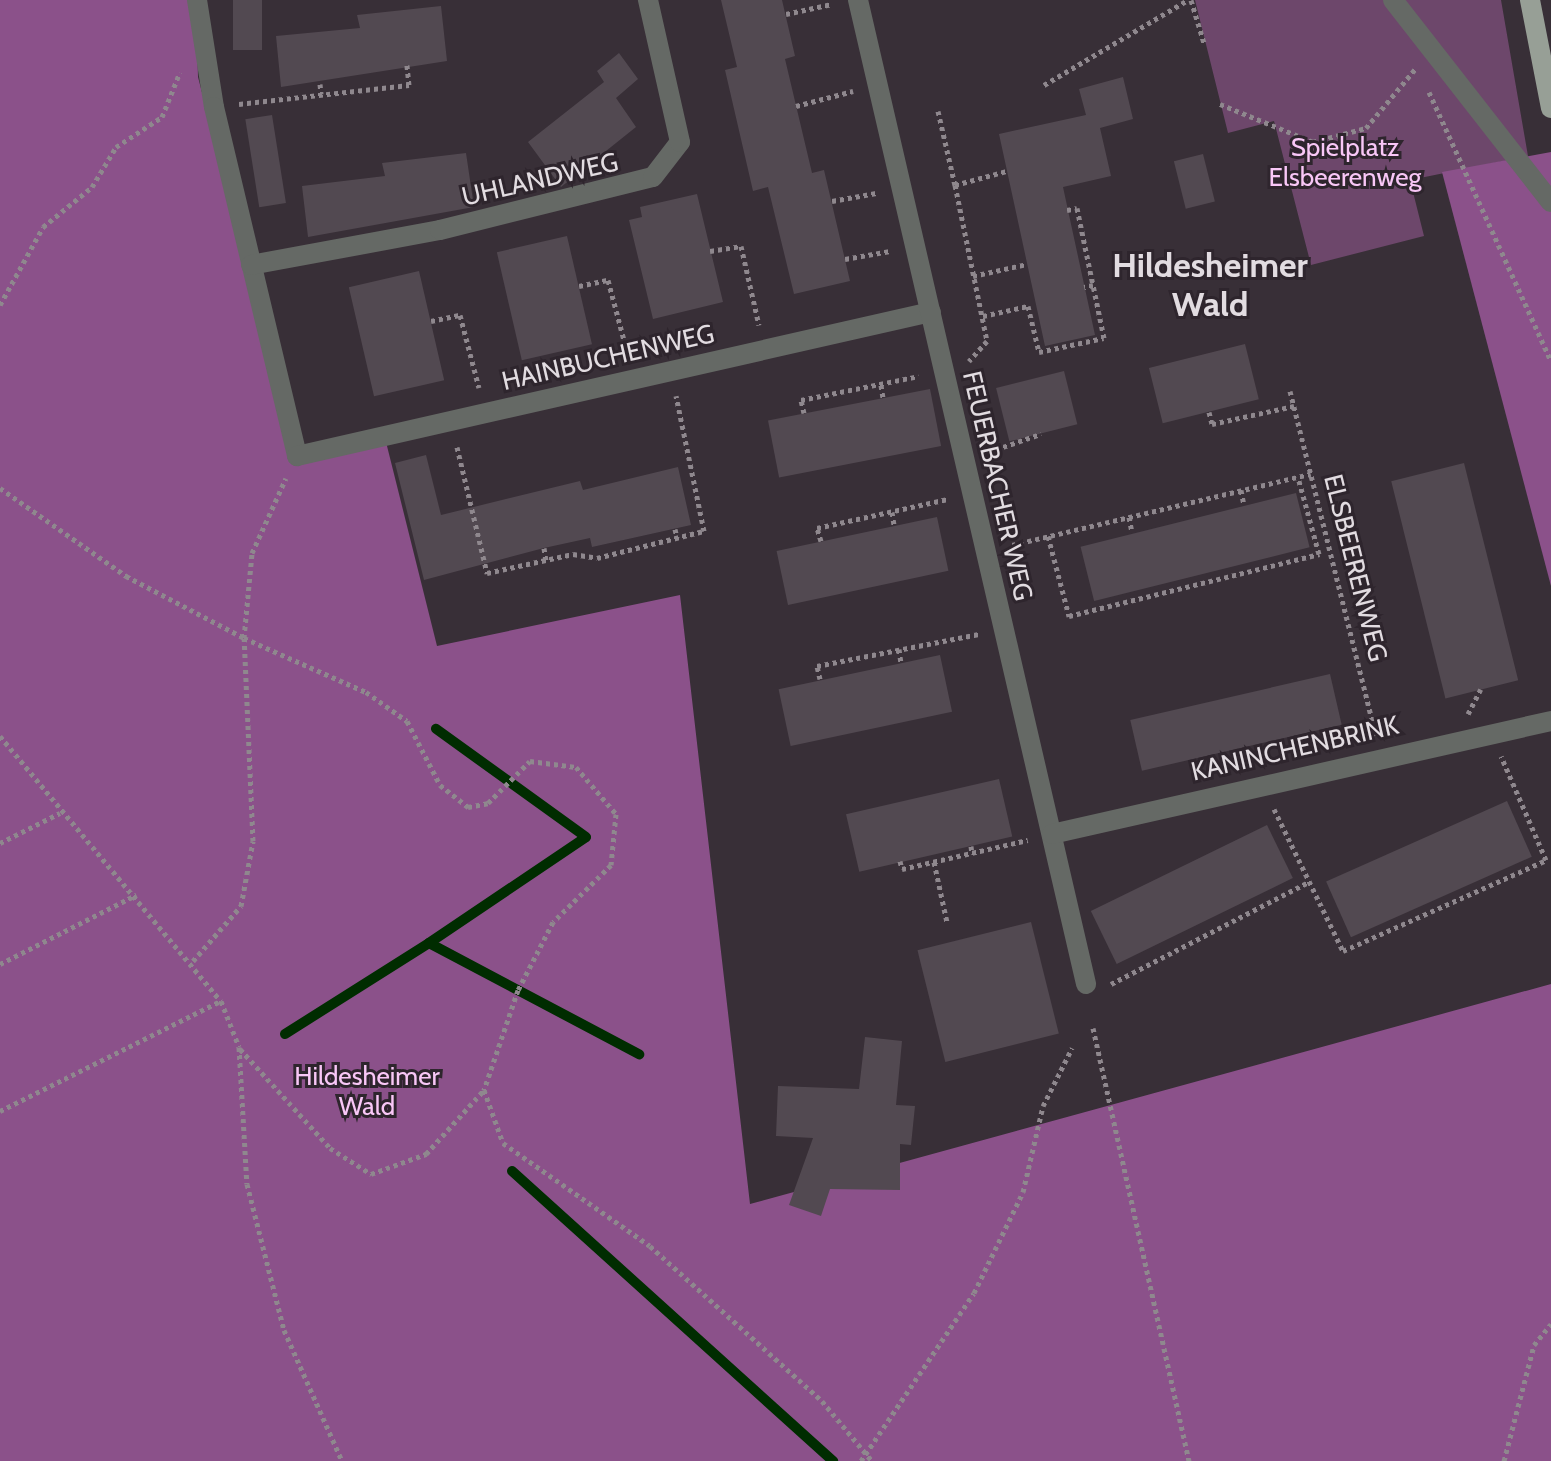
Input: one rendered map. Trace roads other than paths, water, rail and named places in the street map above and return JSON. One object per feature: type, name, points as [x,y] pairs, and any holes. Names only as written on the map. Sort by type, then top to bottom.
[{"type":"main road","points":[[1530,0],[1551,108]]},
{"type":"street","points":[[197,0],[214,107],[251,265]]},
{"type":"street","name":"UHLANDWEG","points":[[251,265],[440,230],[653,177],[680,142],[648,0]]},
{"type":"street","points":[[1393,0],[1551,202]]},
{"type":"street","name":"FEUERBACHER WEG","points":[[849,1],[877,85],[1086,984]]},
{"type":"street","name":"HAINBUCHENWEG","points":[[251,265],[293,464],[451,421],[931,312]]},
{"type":"street","name":"KANINCHENBRINK","points":[[1052,834],[1489,730],[1551,721]]},
{"type":"waterway","points":[[429,943],[586,837],[436,729]]},
{"type":"waterway","points":[[285,1034],[429,943],[639,1054]]},
{"type":"waterway","points":[[512,1171],[833,1461]]},
{"type":"district","name":"Hildesheimer Wald","points":[[1210,284]]},
{"type":"park label","name":"Spielplatz Elsbeerenweg","points":[[1345,163]]}]
